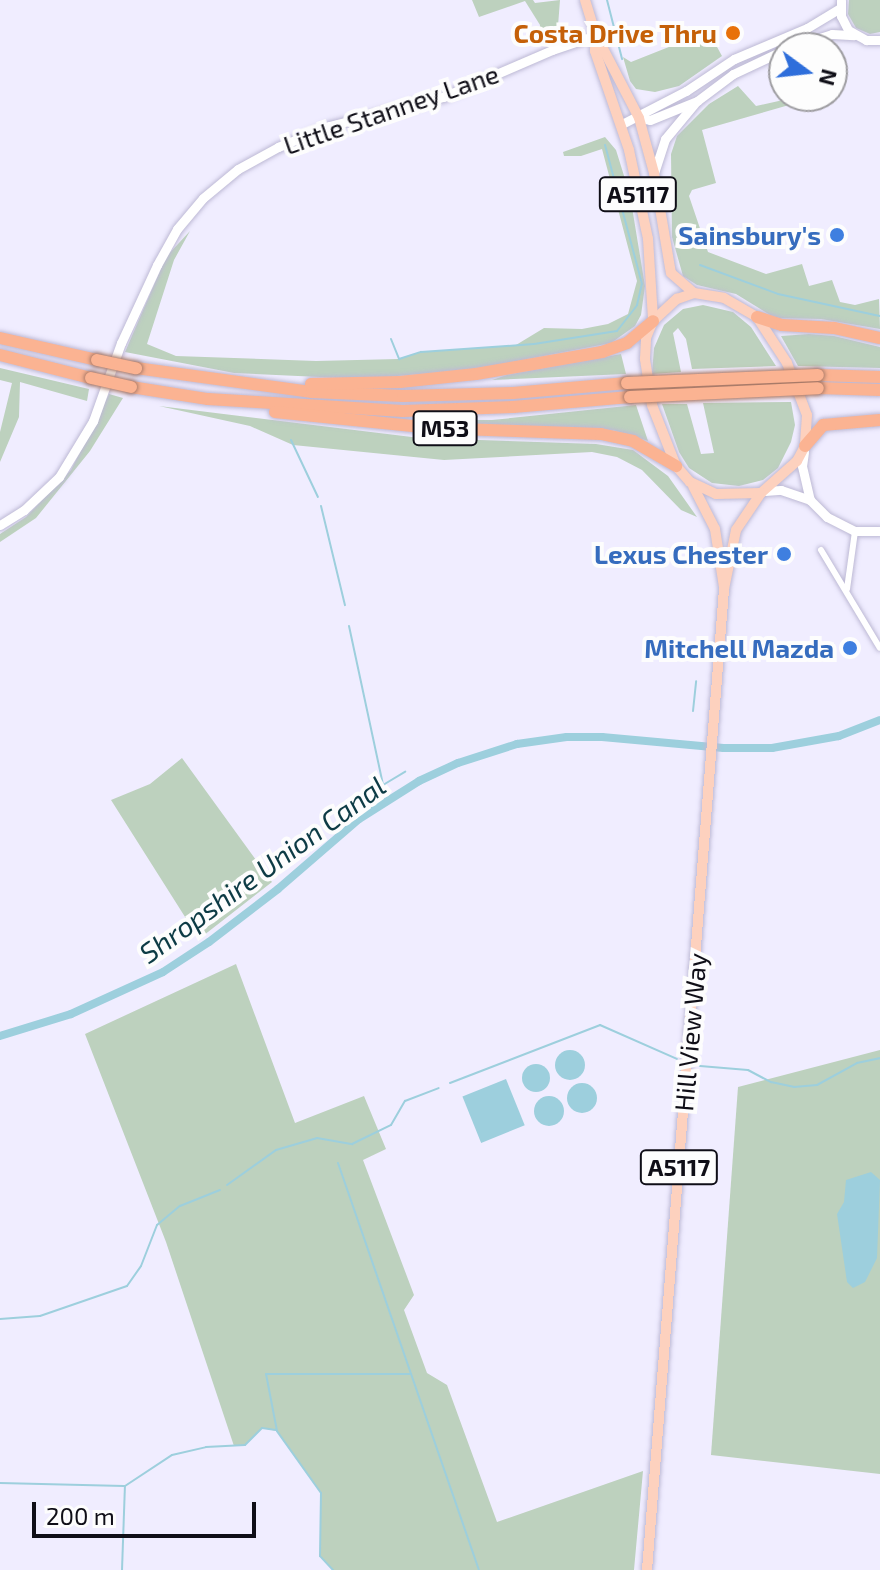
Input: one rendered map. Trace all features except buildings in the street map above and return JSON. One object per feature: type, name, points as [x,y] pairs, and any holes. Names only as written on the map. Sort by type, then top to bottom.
[{"type":"highway","points":[[757,317],[782,325],[834,328],[880,338]]},
{"type":"highway","name":"M53","points":[[236,383],[400,382],[476,374],[602,352],[627,343],[653,320]]},
{"type":"highway","name":"M53","points":[[0,338],[136,368],[236,383],[403,396],[513,393],[627,383],[818,382],[880,390]]},
{"type":"highway","name":"M53","points":[[0,355],[131,387],[347,420],[609,435],[633,441],[676,466]]},
{"type":"highway","name":"M53","points":[[208,399],[403,411],[513,407],[880,377]]},
{"type":"highway","points":[[804,447],[823,425],[880,420]]},
{"type":"main road","name":"A5117","points":[[585,0],[596,35],[639,118],[654,173],[666,260],[678,282],[694,293]]},
{"type":"main road","name":"A5117","points":[[596,35],[595,51],[620,125],[648,239],[653,320]]},
{"type":"main road","points":[[694,293],[724,298],[757,317],[775,341],[807,415],[804,447],[790,470],[763,492],[716,494],[690,482],[676,466],[652,405],[646,375],[646,338],[653,320],[677,299],[694,293]]},
{"type":"main road","name":"Hill View Way","points":[[690,482],[715,529],[724,589]]},
{"type":"main road","name":"Hill View Way","points":[[647,1570],[724,589],[736,530],[763,492]]},
{"type":"street","points":[[620,125],[639,118],[646,110],[686,91],[734,59],[807,28],[840,4],[843,23],[854,35]]},
{"type":"street","name":"Little Stanney Lane","points":[[0,525],[24,510],[59,477],[93,421],[121,343],[177,229],[203,198],[238,169],[278,147],[329,126],[443,97],[552,50],[596,35]]},
{"type":"street","points":[[848,35],[880,40]]},
{"type":"street","points":[[654,173],[665,139],[697,101],[733,74],[768,57]]},
{"type":"street","points":[[639,118],[650,120],[697,101]]},
{"type":"street","points":[[804,447],[802,466],[810,500]]},
{"type":"street","points":[[763,492],[793,492],[810,500],[827,517],[855,531],[880,531]]},
{"type":"street","points":[[847,589],[855,531]]},
{"type":"street","points":[[821,550],[880,648]]},
{"type":"green space","points":[[472,0],[533,0],[535,3],[560,0],[558,26],[539,35],[540,25],[525,1],[479,17]]},
{"type":"green space","points":[[849,0],[880,0],[880,32],[870,34],[856,28],[848,14]]},
{"type":"green space","points":[[711,36],[722,56],[679,86],[655,92],[636,89],[630,81],[623,57],[631,62],[689,39]]},
{"type":"green space","points":[[738,86],[756,106],[768,103],[768,111],[702,130],[716,183],[692,190],[689,196],[708,252],[766,274],[802,264],[809,286],[832,280],[840,302],[855,305],[879,299],[880,329],[821,319],[775,318],[736,294],[697,285],[683,276],[672,237],[671,154],[677,136],[709,104]]},
{"type":"green space","points":[[605,137],[616,150],[630,195],[645,286],[641,315],[635,326],[611,343],[476,369],[364,379],[234,373],[125,352],[166,257],[190,231],[174,260],[147,344],[176,356],[316,361],[398,359],[421,352],[516,345],[544,328],[582,329],[608,324],[628,314],[637,281],[602,149],[581,156],[564,156],[563,152]]},
{"type":"green space","points":[[703,305],[733,312],[751,327],[776,366],[692,369],[686,339],[678,328],[673,333],[681,372],[652,374],[654,348],[664,325],[683,309]]},
{"type":"green space","points":[[781,336],[834,336],[880,347],[880,368],[798,366]]},
{"type":"green space","points":[[621,354],[626,374],[492,380],[507,375]]},
{"type":"green space","points":[[0,368],[89,389],[87,401],[20,382],[19,417],[0,462],[0,432],[12,383],[0,380]]},
{"type":"green space","points":[[109,394],[123,398],[90,451],[36,518],[0,542],[0,534],[26,517],[71,470]]},
{"type":"green space","points":[[791,402],[795,425],[791,442],[778,468],[763,480],[739,486],[712,483],[689,468],[679,452],[662,404],[687,404],[701,454],[714,453],[703,403]]},
{"type":"green space","points":[[636,405],[648,441],[613,430],[439,424],[438,420],[492,420]]},
{"type":"green space","points":[[159,406],[420,438],[596,444],[633,450],[668,476],[697,517],[681,510],[642,470],[617,457],[592,452],[444,460],[293,445],[250,426]]},
{"type":"green space","points":[[182,758],[272,882],[199,939],[111,800],[150,784]]},
{"type":"green space","points":[[236,964],[295,1123],[364,1096],[386,1149],[363,1160],[414,1295],[404,1310],[427,1373],[447,1385],[497,1522],[643,1471],[634,1570],[333,1570],[320,1556],[321,1493],[277,1431],[262,1428],[245,1445],[234,1446],[166,1242],[85,1034]]},
{"type":"green space","points":[[880,1050],[880,1474],[711,1455],[738,1087]]},
{"type":"water","points":[[570,1050],[580,1055],[585,1065],[580,1075],[570,1080],[560,1075],[555,1065],[560,1055]]},
{"type":"water","points":[[536,1064],[546,1068],[550,1078],[546,1088],[536,1092],[526,1088],[522,1078],[526,1068]]},
{"type":"water","points":[[506,1079],[525,1125],[481,1143],[462,1097]]},
{"type":"water","points":[[582,1083],[592,1088],[597,1098],[592,1108],[582,1113],[572,1108],[567,1098],[572,1088]]},
{"type":"water","points":[[549,1096],[559,1101],[564,1111],[559,1121],[549,1126],[539,1121],[534,1111],[539,1101]]},
{"type":"water","points":[[871,1172],[880,1180],[877,1258],[865,1282],[853,1288],[847,1282],[837,1214],[844,1202],[846,1180]]},
{"type":"waterway","points":[[607,0],[622,59]]},
{"type":"waterway","points":[[391,339],[399,359],[421,352],[534,344],[617,331],[637,305],[642,284],[605,145]]},
{"type":"waterway","points":[[700,265],[778,294],[880,316]]},
{"type":"waterway","points":[[291,440],[318,497]]},
{"type":"waterway","points":[[321,506],[345,605]]},
{"type":"waterway","points":[[349,626],[383,785],[405,772]]},
{"type":"waterway","points":[[693,711],[696,681]]},
{"type":"waterway","name":"Shropshire Union Canal","points":[[0,1036],[71,1014],[163,972],[209,942],[278,889],[359,819],[419,781],[458,763],[517,744],[567,737],[602,737],[724,748],[772,748],[839,736],[880,720]]},
{"type":"waterway","points":[[450,1083],[600,1025],[677,1059]]},
{"type":"waterway","points":[[700,1066],[748,1070],[771,1082],[794,1087],[817,1085],[857,1063],[880,1058]]},
{"type":"waterway","points":[[227,1185],[276,1150],[317,1138],[352,1144],[391,1125],[405,1101],[439,1088]]},
{"type":"waterway","points":[[338,1163],[479,1570]]},
{"type":"waterway","points":[[0,1319],[40,1316],[127,1286],[141,1266],[157,1225],[180,1206],[220,1190]]},
{"type":"waterway","points":[[333,1570],[320,1556],[321,1493],[277,1431],[266,1374],[411,1374]]},
{"type":"waterway","points":[[122,1570],[125,1486],[172,1455],[206,1447],[245,1445],[262,1428],[276,1430]]},
{"type":"waterway","points":[[0,1483],[124,1486]]},
{"type":"place","name":"Costa Drive Thru","points":[[733,33]]},
{"type":"place","name":"Sainsbury's","points":[[837,235]]},
{"type":"place","name":"Lexus Chester","points":[[784,554]]},
{"type":"place","name":"Mitchell Mazda","points":[[850,648]]}]
